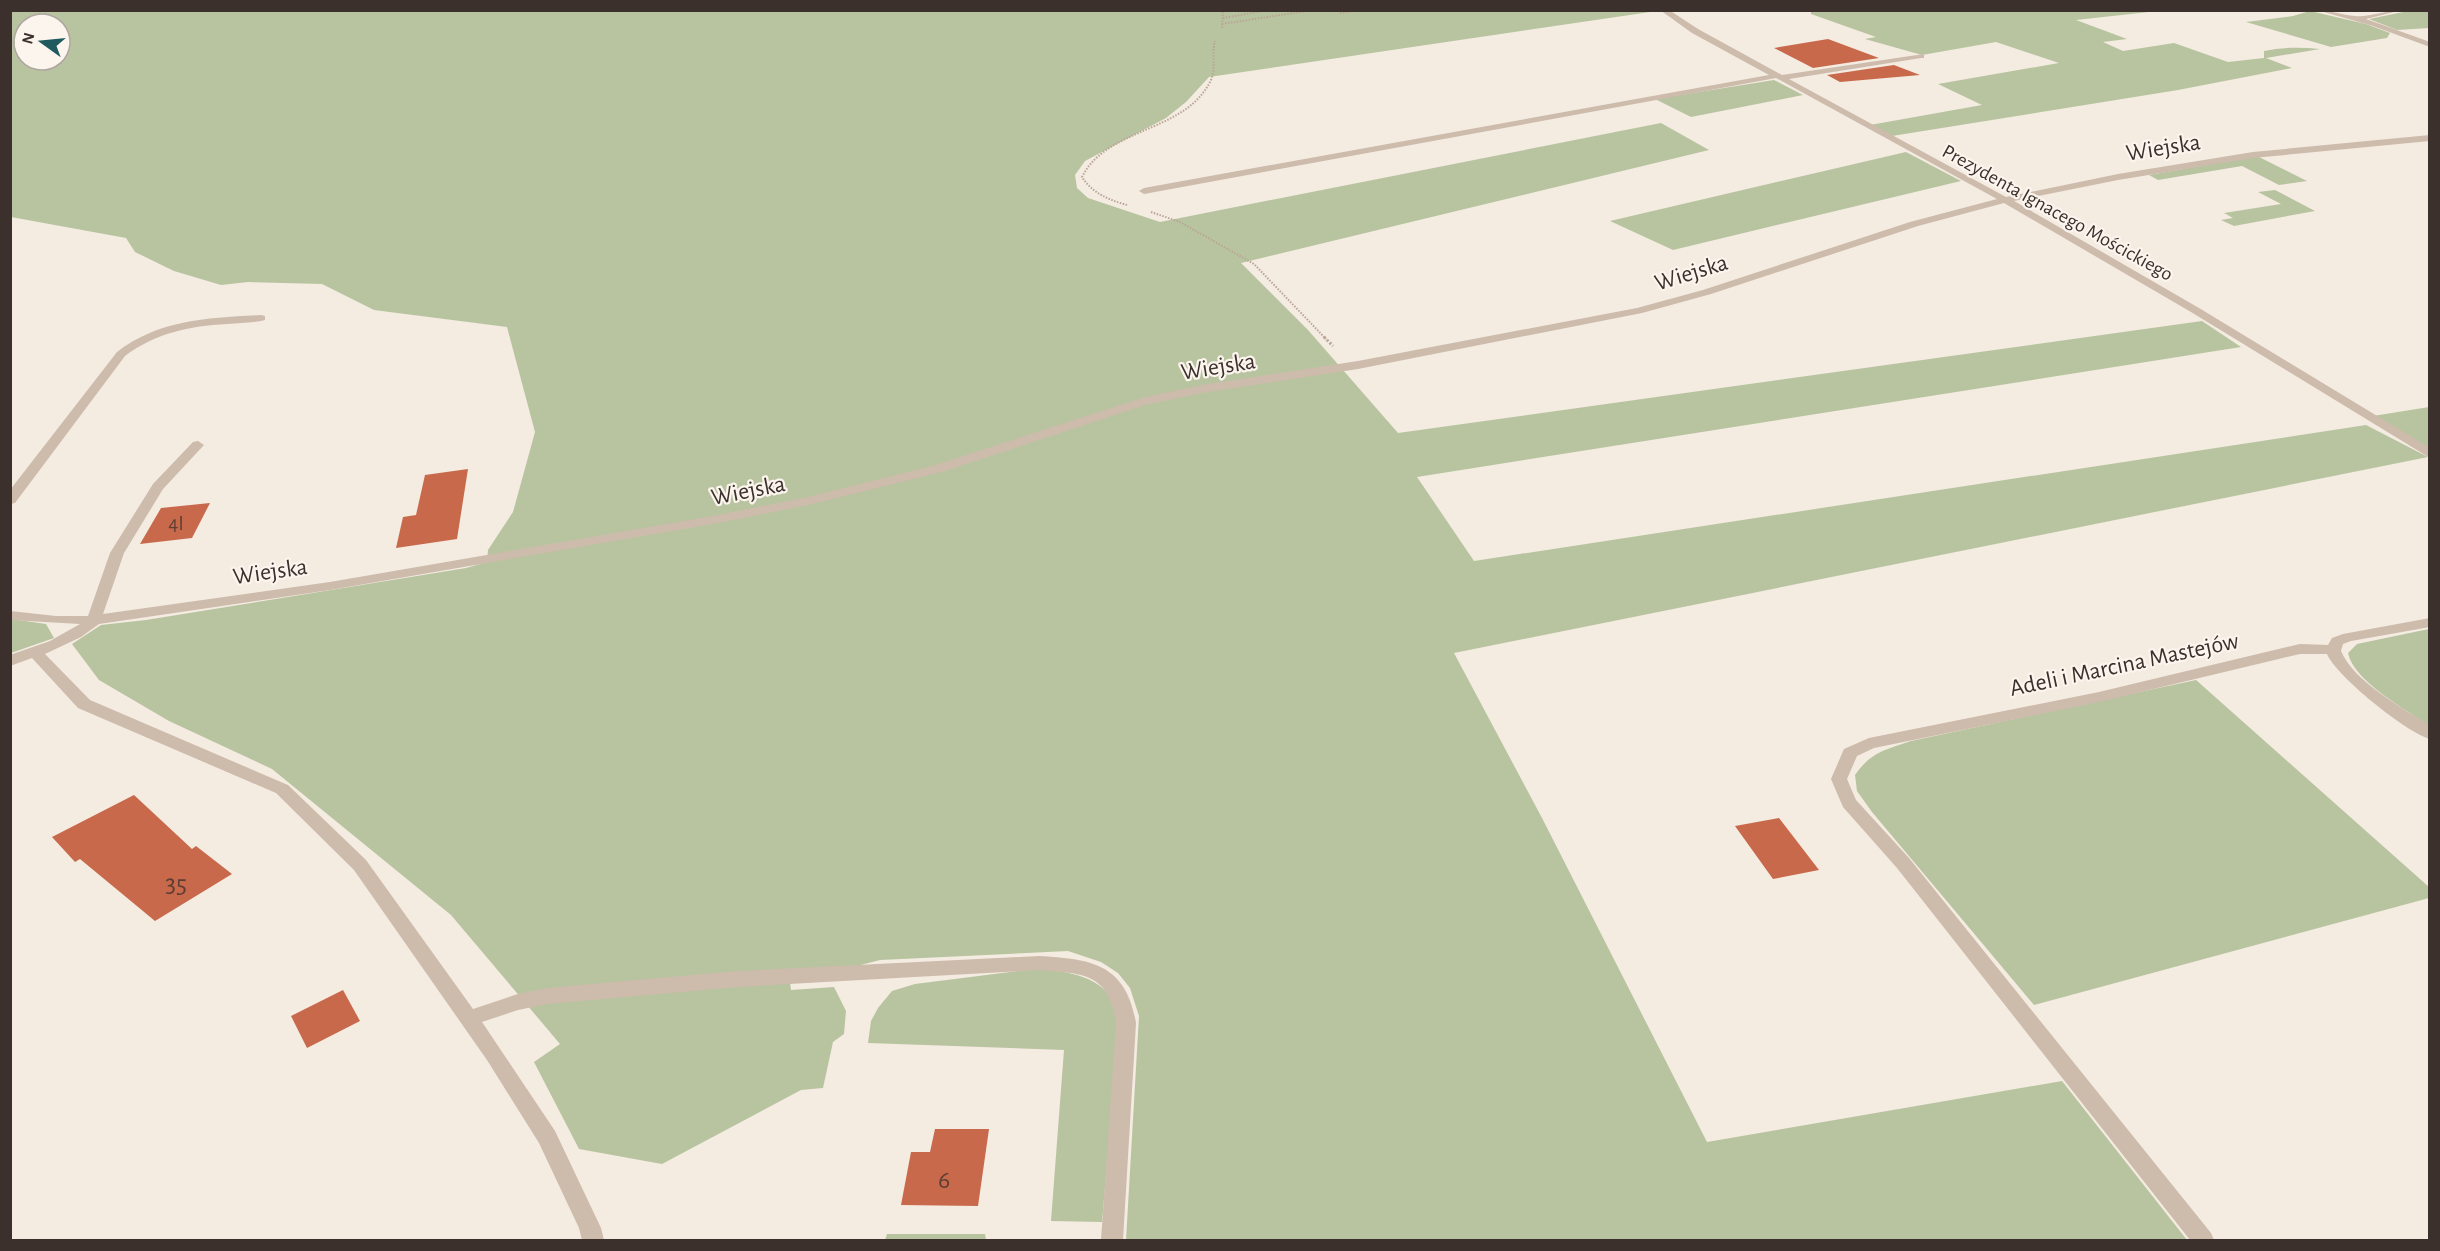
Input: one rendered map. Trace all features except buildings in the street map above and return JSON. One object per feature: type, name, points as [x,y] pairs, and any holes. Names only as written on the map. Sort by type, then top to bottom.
[{"type":"street","name":"Prezydenta Ignacego Mościckiego","points":[[1663,10],[1695,31],[2005,200],[2243,338],[2430,454]]},
{"type":"street","points":[[2320,10],[2358,19],[2430,45]]},
{"type":"street","points":[[2358,19],[2399,10]]},
{"type":"street","points":[[1144,191],[1778,77],[1921,56]]},
{"type":"street","name":"Wiejska","points":[[10,615],[57,620],[94,620],[330,586],[755,512],[937,469],[1142,402],[1203,389],[1352,366],[1638,311],[1707,292],[1914,224],[2005,200],[2118,177],[2253,155],[2430,138]]},
{"type":"street","points":[[10,500],[105,375],[131,345],[157,331],[261,318]]},
{"type":"street","points":[[10,661],[72,636],[94,620],[117,553],[158,487],[198,445]]},
{"type":"street","points":[[2430,622],[2337,641],[2333,651],[2334,660],[2358,683],[2430,734]]},
{"type":"street","name":"Adeli i Marcina Mastejów","points":[[2203,1240],[1903,863],[1849,803],[1839,779],[1850,753],[1869,743],[2099,697],[2300,649],[2320,648],[2333,651]]},
{"type":"street","points":[[36,652],[44,664],[84,704],[282,789],[360,865],[469,1018],[547,1137],[590,1228],[593,1240]]},
{"type":"street","points":[[469,1018],[518,1002],[548,996],[737,979],[1039,963],[1088,968],[1104,976],[1116,988],[1125,1003],[1126,1023],[1112,1240]]},
{"type":"path","points":[[1222,28],[1223,10]]},
{"type":"path","points":[[1223,18],[1269,10]]},
{"type":"path","points":[[1222,24],[1313,10]]},
{"type":"path","points":[[1335,10],[1341,14],[1361,10]]},
{"type":"path","points":[[1131,206],[1107,198],[1090,188],[1082,177],[1084,171],[1098,155],[1168,120],[1193,101],[1212,78],[1215,64],[1213,51],[1215,41]]},
{"type":"path","points":[[1150,212],[1194,229],[1254,264],[1352,366]]},
{"type":"green space","points":[[10,11],[1657,11],[1209,77],[1186,102],[1166,118],[1085,161],[1075,175],[1077,188],[1088,198],[1160,222],[1661,123],[1709,150],[1241,263],[1308,330],[1398,433],[2202,321],[2241,347],[1417,477],[1474,561],[2366,425],[2428,457],[1454,653],[1542,818],[1707,1142],[2062,1081],[2187,1240],[1126,1240],[1139,1016],[1130,988],[1118,973],[1101,962],[1068,951],[880,960],[790,983],[791,990],[834,987],[846,1011],[844,1034],[833,1042],[823,1088],[801,1090],[662,1164],[579,1149],[534,1062],[560,1044],[451,915],[272,769],[169,721],[99,680],[72,644],[101,625],[146,620],[466,568],[487,562],[488,550],[513,512],[535,432],[507,327],[374,310],[322,284],[248,282],[221,285],[174,271],[135,252],[126,238],[11,217]]},
{"type":"green space","points":[[1811,11],[2158,11],[2076,20],[2127,39],[2103,42],[2123,51],[2174,43],[2228,62],[2264,58],[2264,51],[2271,50],[2320,49],[2266,58],[2292,68],[2178,90],[1892,136],[1870,125],[1982,105],[1938,84],[2059,63],[1996,42],[1922,55],[1865,39],[1876,37],[1811,14]]},
{"type":"green space","points":[[2310,11],[2366,24],[2390,33],[2387,38],[2331,47],[2246,22],[2293,16]]},
{"type":"green space","points":[[2408,11],[2429,11],[2429,28],[2397,30],[2369,19]]},
{"type":"green space","points":[[1774,80],[1803,95],[1691,117],[1655,99]]},
{"type":"green space","points":[[1906,152],[1961,181],[1673,250],[1610,221]]},
{"type":"green space","points":[[2257,156],[2307,181],[2279,185],[2242,166],[2158,180],[2149,175]]},
{"type":"green space","points":[[2275,190],[2315,211],[2234,226],[2221,220],[2233,218],[2224,213],[2281,204],[2258,192]]},
{"type":"green space","points":[[2429,407],[2429,451],[2373,416]]},
{"type":"green space","points":[[11,619],[46,624],[54,638],[11,653]]},
{"type":"green space","points":[[2429,629],[2429,726],[2370,684],[2352,664],[2348,653],[2357,644]]},
{"type":"green space","points":[[2196,680],[2429,887],[2429,898],[2034,1005],[1872,812],[1857,791],[1855,775],[1873,757],[1911,741]]},
{"type":"green space","points":[[1033,969],[1067,973],[1090,980],[1107,993],[1116,1012],[1117,1046],[1102,1222],[1051,1221],[1064,1050],[868,1043],[871,1021],[892,991],[915,984]]},
{"type":"green space","points":[[887,1234],[985,1234],[986,1240],[885,1240]]}]
